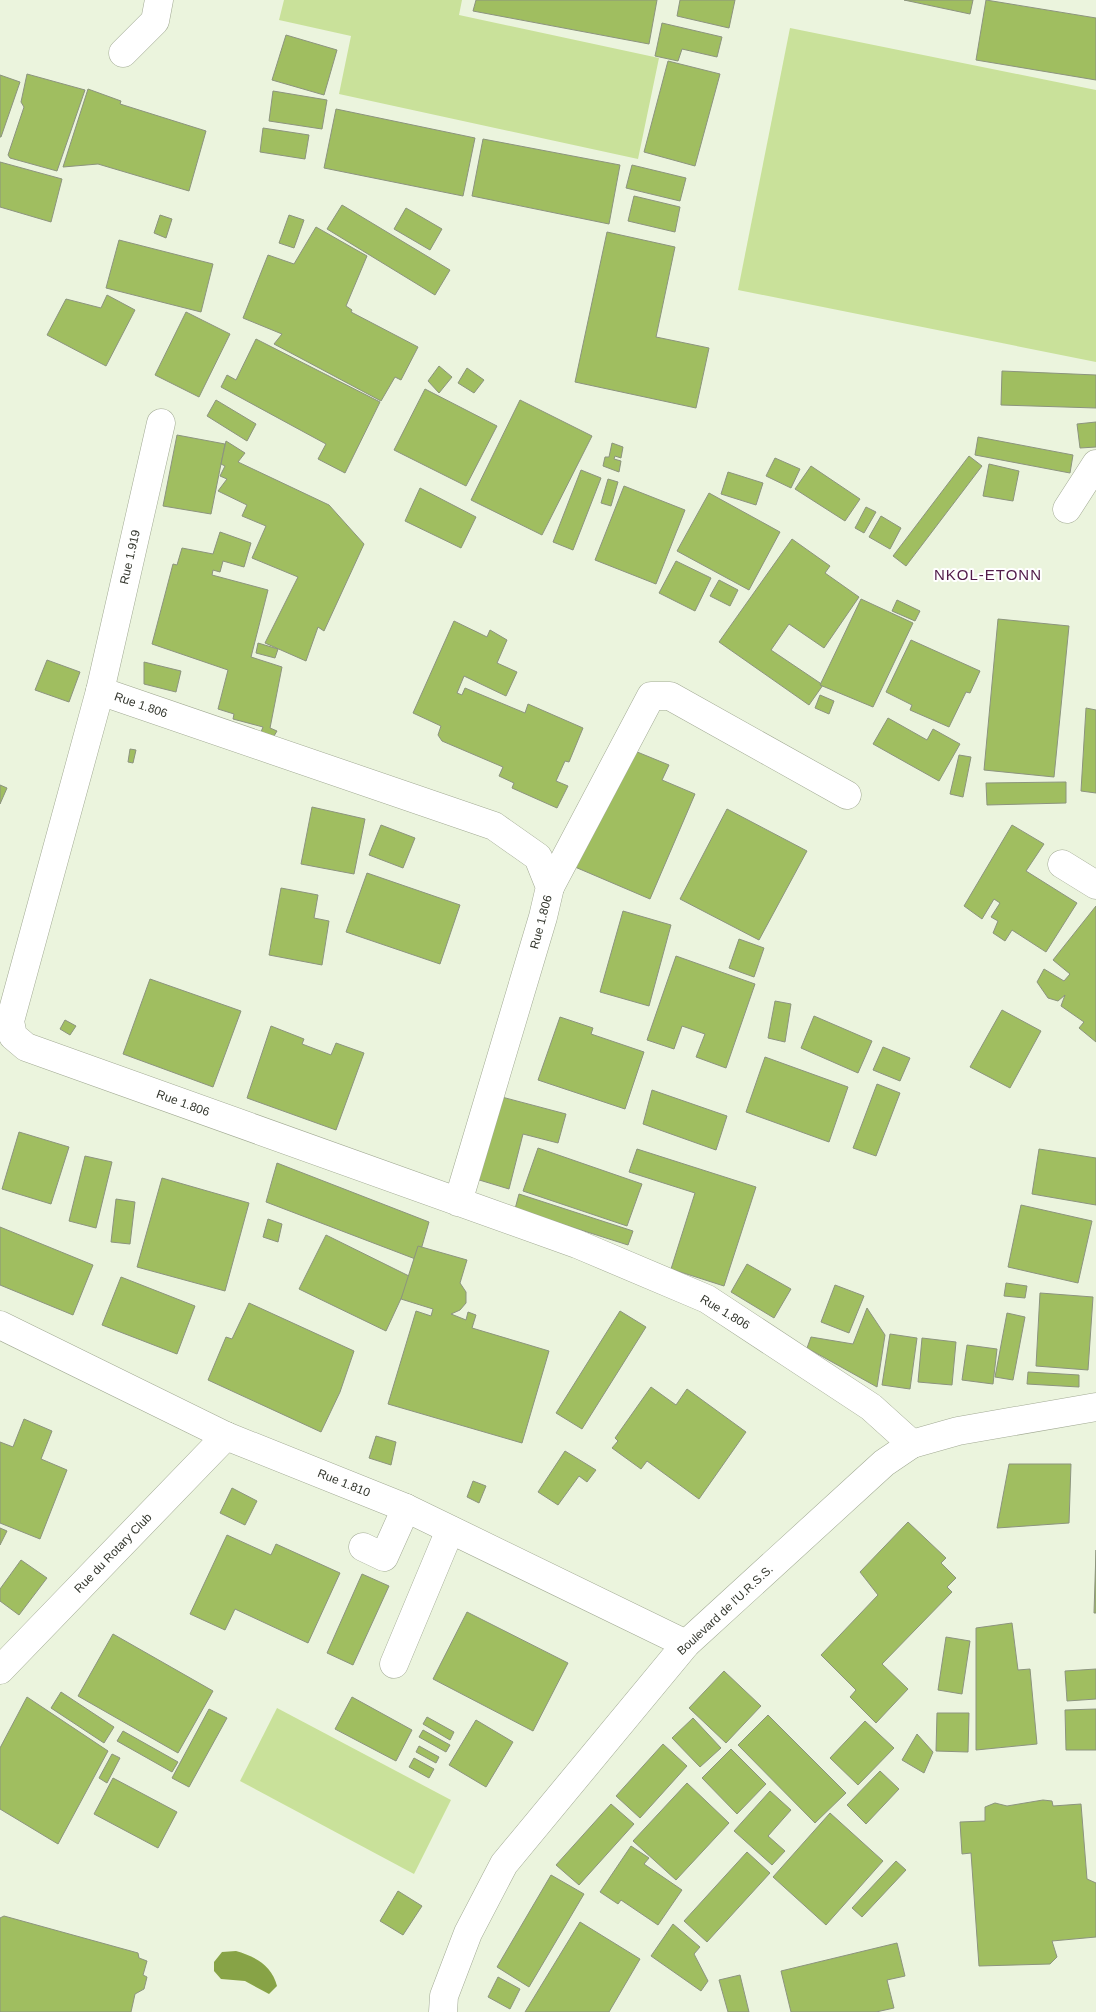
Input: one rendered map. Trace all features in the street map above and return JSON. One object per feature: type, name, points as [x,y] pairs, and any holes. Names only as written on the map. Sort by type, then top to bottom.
[{"type":"street","points":[[123,53],[155,21],[159,0]]},
{"type":"street","name":"Rue 1.919","points":[[100,691],[161,423]]},
{"type":"street","points":[[1067,509],[1096,464]]},
{"type":"street","name":"Rue 1.806","points":[[458,1202],[543,917],[550,887],[538,857],[494,826],[100,691],[10,1021],[13,1036],[26,1048],[458,1202],[577,1244],[706,1299],[871,1407],[912,1444]]},
{"type":"street","points":[[550,887],[651,696],[670,696],[847,795]]},
{"type":"street","points":[[1062,864],[1096,885]]},
{"type":"street","name":"Rue 1.810","points":[[0,1325],[226,1436],[406,1508],[686,1644]]},
{"type":"street","name":"Boulevard de l'U.R.S.S.","points":[[443,2012],[444,1996],[468,1933],[504,1864],[686,1644],[884,1463],[912,1444],[958,1431],[1096,1407]]},
{"type":"street","name":"Rue du Rotary Club","points":[[0,1670],[226,1436]]},
{"type":"street","points":[[364,1547],[384,1557],[406,1508]]},
{"type":"street","points":[[394,1664],[450,1530]]},
{"type":"shaded area","points":[[284,0],[462,0],[459,15],[659,58],[638,159],[339,94],[351,36],[279,20]]},
{"type":"shaded area","points":[[790,28],[1096,90],[1096,362],[738,290]]},
{"type":"shaded area","points":[[277,1708],[451,1800],[414,1874],[240,1781]]},
{"type":"shaded area","points":[[236,1951],[261,1962],[271,1972],[277,1986],[269,1994],[245,1981],[221,1979],[214,1971],[214,1962],[222,1952]]},
{"type":"building","points":[[476,0],[657,0],[649,44],[473,11]]},
{"type":"building","points":[[680,0],[735,0],[729,28],[677,16]]},
{"type":"building","points":[[904,0],[973,0],[970,14]]},
{"type":"building","points":[[986,0],[1096,18],[1096,80],[976,60]]},
{"type":"building","points":[[662,23],[722,37],[717,57],[682,49],[678,61],[655,56]]},
{"type":"building","points":[[286,35],[337,50],[324,95],[272,80]]},
{"type":"building","points":[[668,61],[720,74],[695,166],[644,152]]},
{"type":"building","points":[[27,74],[85,90],[57,171],[10,158],[8,155],[24,107],[21,102]]},
{"type":"building","points":[[0,75],[20,82],[1,137],[0,137]]},
{"type":"building","points":[[88,89],[121,101],[120,104],[206,131],[189,191],[98,164],[63,167]]},
{"type":"building","points":[[273,91],[327,100],[322,129],[269,121]]},
{"type":"building","points":[[336,109],[475,138],[463,196],[324,168]]},
{"type":"building","points":[[263,128],[309,135],[305,159],[260,152]]},
{"type":"building","points":[[483,139],[620,165],[609,224],[472,196]]},
{"type":"building","points":[[0,162],[62,179],[51,222],[0,207]]},
{"type":"building","points":[[632,165],[686,178],[680,201],[626,188]]},
{"type":"building","points":[[634,196],[680,207],[675,232],[628,221]]},
{"type":"building","points":[[342,205],[450,270],[435,295],[327,229]]},
{"type":"building","points":[[406,208],[442,229],[430,250],[394,229]]},
{"type":"building","points":[[160,215],[172,219],[166,238],[154,233]]},
{"type":"building","points":[[289,215],[304,220],[294,248],[279,243]]},
{"type":"building","points":[[316,227],[367,256],[346,306],[352,310],[351,312],[418,347],[401,380],[395,377],[381,401],[274,344],[282,334],[243,318],[268,255],[294,264]]},
{"type":"building","points":[[607,232],[675,247],[656,337],[709,348],[696,408],[575,382]]},
{"type":"building","points":[[119,240],[213,264],[201,312],[106,288]]},
{"type":"building","points":[[107,295],[135,310],[106,366],[47,335],[66,299],[101,308]]},
{"type":"building","points":[[186,312],[230,334],[199,397],[155,375]]},
{"type":"building","points":[[256,339],[380,402],[345,473],[318,459],[326,444],[221,387],[227,375],[236,380]]},
{"type":"building","points":[[439,366],[452,377],[439,393],[428,381]]},
{"type":"building","points":[[467,368],[484,380],[474,393],[458,383]]},
{"type":"building","points":[[1002,371],[1096,375],[1096,408],[1001,405]]},
{"type":"building","points":[[425,389],[497,426],[466,486],[394,450]]},
{"type":"building","points":[[216,400],[256,424],[247,441],[207,416]]},
{"type":"building","points":[[520,400],[592,436],[542,535],[471,500]]},
{"type":"building","points":[[1096,422],[1096,447],[1080,448],[1077,424]]},
{"type":"building","points":[[177,435],[225,444],[211,514],[163,506]]},
{"type":"building","points":[[978,437],[1073,455],[1070,473],[975,455]]},
{"type":"building","points":[[226,441],[245,453],[238,462],[329,505],[364,544],[324,631],[318,627],[306,661],[265,643],[298,577],[252,558],[266,526],[242,516],[247,505],[218,491],[227,479],[220,476],[225,466],[221,464]]},
{"type":"building","points":[[612,443],[623,447],[621,458],[615,456],[614,459],[621,461],[619,472],[603,466],[605,457],[609,457]]},
{"type":"building","points":[[969,456],[982,466],[906,566],[893,556]]},
{"type":"building","points":[[775,458],[800,469],[791,488],[766,476]]},
{"type":"building","points":[[989,464],[1019,471],[1013,501],[983,496]]},
{"type":"building","points":[[811,466],[860,499],[845,521],[795,489]]},
{"type":"building","points":[[581,470],[601,478],[573,550],[553,542]]},
{"type":"building","points":[[728,472],[763,483],[756,505],[721,494]]},
{"type":"building","points":[[608,479],[618,482],[611,506],[601,503]]},
{"type":"building","points":[[624,486],[685,510],[656,584],[595,560]]},
{"type":"building","points":[[420,488],[476,517],[461,548],[405,521]]},
{"type":"building","points":[[709,493],[780,532],[749,590],[677,551]]},
{"type":"building","points":[[866,507],[876,512],[864,533],[855,528]]},
{"type":"building","points":[[881,516],[901,528],[890,549],[869,537]]},
{"type":"building","points":[[220,532],[251,543],[244,567],[223,561],[220,572],[213,570],[212,575],[268,590],[251,657],[282,667],[270,728],[277,731],[274,736],[261,732],[263,727],[233,719],[234,714],[218,709],[228,670],[152,644],[173,564],[177,565],[182,548],[213,554]]},
{"type":"building","points":[[792,539],[830,566],[825,573],[859,597],[824,648],[789,624],[771,650],[823,685],[809,705],[719,642]]},
{"type":"building","points":[[676,561],[711,578],[695,611],[659,593]]},
{"type":"building","points":[[719,580],[738,590],[730,606],[710,596]]},
{"type":"building","points":[[861,599],[913,623],[873,707],[820,685]]},
{"type":"building","points":[[897,600],[920,611],[915,621],[892,611]]},
{"type":"building","points":[[998,619],[1069,626],[1054,777],[984,770]]},
{"type":"building","points":[[454,621],[487,637],[490,630],[507,640],[497,663],[517,672],[506,696],[464,676],[457,693],[462,695],[465,688],[525,713],[528,704],[583,728],[569,762],[565,761],[556,781],[568,786],[557,808],[512,788],[514,783],[499,776],[503,767],[442,741],[438,735],[441,726],[413,713]]},
{"type":"building","points":[[911,640],[980,671],[970,693],[966,692],[949,727],[910,710],[912,705],[886,692]]},
{"type":"building","points":[[258,643],[278,649],[275,658],[256,653]]},
{"type":"building","points":[[47,660],[80,672],[69,702],[35,690]]},
{"type":"building","points":[[144,662],[181,671],[176,692],[144,684]]},
{"type":"building","points":[[820,695],[834,701],[829,714],[815,708]]},
{"type":"building","points":[[1086,708],[1096,710],[1096,793],[1081,791]]},
{"type":"building","points":[[888,718],[927,740],[933,729],[960,744],[939,781],[873,744]]},
{"type":"building","points":[[625,747],[669,765],[662,780],[695,794],[650,899],[575,867]]},
{"type":"building","points":[[130,749],[136,750],[133,763],[128,762]]},
{"type":"building","points":[[959,755],[971,757],[963,797],[950,794]]},
{"type":"building","points":[[1066,782],[1066,803],[987,805],[986,783]]},
{"type":"building","points":[[0,785],[7,788],[0,804]]},
{"type":"building","points":[[312,807],[365,819],[354,874],[301,864]]},
{"type":"building","points":[[727,809],[807,851],[759,940],[680,899]]},
{"type":"building","points":[[381,825],[415,838],[403,868],[369,855]]},
{"type":"building","points":[[1012,825],[1044,844],[1026,871],[1077,903],[1046,952],[1012,930],[1005,941],[993,933],[998,921],[991,917],[1000,903],[994,899],[982,919],[964,906]]},
{"type":"building","points":[[367,873],[460,905],[440,964],[346,932]]},
{"type":"building","points":[[281,888],[318,895],[314,918],[329,921],[322,965],[269,955]]},
{"type":"building","points":[[1096,906],[1096,1042],[1079,1028],[1084,1022],[1061,1006],[1065,995],[1058,1001],[1048,998],[1037,982],[1044,969],[1064,981],[1070,974],[1053,960]]},
{"type":"building","points":[[623,911],[671,925],[649,1006],[600,992]]},
{"type":"building","points":[[739,939],[764,948],[754,977],[729,968]]},
{"type":"building","points":[[676,956],[755,984],[726,1068],[696,1057],[705,1034],[682,1026],[674,1049],[647,1040]]},
{"type":"building","points":[[150,979],[241,1011],[213,1087],[123,1054]]},
{"type":"building","points":[[775,1001],[791,1004],[785,1042],[768,1038]]},
{"type":"building","points":[[1002,1010],[1041,1031],[1010,1088],[970,1067]]},
{"type":"building","points":[[814,1016],[872,1041],[858,1073],[801,1048]]},
{"type":"building","points":[[560,1017],[593,1028],[591,1034],[644,1052],[625,1109],[538,1080]]},
{"type":"building","points":[[65,1020],[76,1026],[70,1035],[60,1029]]},
{"type":"building","points":[[271,1026],[304,1039],[302,1044],[331,1055],[336,1043],[364,1053],[336,1130],[247,1098]]},
{"type":"building","points":[[883,1047],[910,1058],[900,1081],[873,1070]]},
{"type":"building","points":[[765,1057],[848,1087],[829,1142],[746,1112]]},
{"type":"building","points":[[877,1084],[900,1093],[876,1156],[853,1148]]},
{"type":"building","points":[[652,1090],[727,1116],[716,1150],[643,1124]]},
{"type":"building","points":[[498,1096],[566,1114],[558,1143],[523,1134],[509,1189],[476,1179]]},
{"type":"building","points":[[19,1132],[69,1147],[51,1204],[2,1189]]},
{"type":"building","points":[[538,1148],[642,1184],[627,1226],[523,1191]]},
{"type":"building","points":[[637,1149],[756,1187],[724,1286],[671,1269],[695,1193],[629,1172]]},
{"type":"building","points":[[1039,1149],[1096,1158],[1096,1205],[1032,1194]]},
{"type":"building","points":[[85,1156],[112,1162],[96,1228],[69,1221]]},
{"type":"building","points":[[277,1163],[429,1222],[418,1260],[266,1202]]},
{"type":"building","points":[[162,1178],[249,1203],[225,1291],[137,1267]]},
{"type":"building","points":[[519,1194],[633,1231],[628,1245],[515,1209]]},
{"type":"building","points":[[116,1199],[135,1202],[130,1244],[111,1242]]},
{"type":"building","points":[[1021,1205],[1092,1221],[1078,1283],[1008,1267]]},
{"type":"building","points":[[268,1219],[282,1224],[278,1242],[263,1237]]},
{"type":"building","points":[[0,1227],[93,1265],[73,1315],[0,1285]]},
{"type":"building","points":[[326,1235],[411,1277],[386,1331],[299,1289]]},
{"type":"building","points":[[418,1246],[467,1260],[460,1283],[466,1292],[466,1303],[460,1310],[451,1314],[466,1320],[468,1312],[476,1315],[472,1328],[549,1351],[522,1443],[388,1404],[416,1311],[431,1316],[433,1309],[401,1299]]},
{"type":"building","points":[[747,1264],[791,1289],[774,1318],[731,1292]]},
{"type":"building","points":[[121,1277],[195,1306],[177,1354],[102,1325]]},
{"type":"building","points":[[1006,1283],[1027,1286],[1025,1298],[1004,1296]]},
{"type":"building","points":[[835,1285],[864,1296],[849,1333],[821,1322]]},
{"type":"building","points":[[1040,1293],[1093,1297],[1088,1370],[1036,1366]]},
{"type":"building","points":[[249,1303],[354,1351],[340,1392],[321,1432],[208,1380],[226,1337],[232,1339]]},
{"type":"building","points":[[867,1308],[885,1335],[877,1387],[807,1348],[811,1337],[853,1344]]},
{"type":"building","points":[[620,1311],[646,1327],[582,1429],[556,1413]]},
{"type":"building","points":[[1007,1313],[1025,1317],[1013,1380],[995,1377]]},
{"type":"building","points":[[890,1334],[917,1338],[910,1389],[882,1385]]},
{"type":"building","points":[[922,1338],[956,1342],[952,1385],[918,1382]]},
{"type":"building","points":[[967,1345],[997,1349],[993,1384],[962,1380]]},
{"type":"building","points":[[1028,1372],[1079,1375],[1079,1387],[1027,1384]]},
{"type":"building","points":[[651,1387],[676,1405],[687,1389],[746,1432],[699,1499],[647,1461],[641,1469],[612,1448],[618,1441],[615,1438]]},
{"type":"building","points":[[24,1419],[52,1431],[41,1459],[67,1470],[40,1539],[0,1523],[0,1442],[13,1447]]},
{"type":"building","points":[[376,1436],[396,1442],[391,1465],[369,1458]]},
{"type":"building","points":[[565,1451],[596,1470],[587,1482],[579,1476],[558,1505],[538,1492]]},
{"type":"building","points":[[1009,1464],[1071,1464],[1069,1523],[997,1528]]},
{"type":"building","points":[[473,1481],[486,1486],[479,1503],[467,1497]]},
{"type":"building","points":[[232,1488],[257,1501],[245,1525],[220,1513]]},
{"type":"building","points":[[908,1522],[946,1558],[941,1563],[956,1578],[947,1587],[952,1592],[882,1664],[908,1689],[876,1723],[850,1697],[856,1690],[821,1655],[878,1595],[860,1572]]},
{"type":"building","points":[[0,1528],[7,1531],[0,1545]]},
{"type":"building","points":[[227,1535],[271,1555],[276,1544],[340,1573],[308,1643],[235,1609],[225,1630],[190,1614]]},
{"type":"building","points":[[1096,1550],[1096,1613],[1094,1613]]},
{"type":"building","points":[[21,1560],[47,1578],[19,1615],[0,1601],[0,1589]]},
{"type":"building","points":[[362,1574],[389,1586],[353,1665],[327,1653]]},
{"type":"building","points":[[467,1612],[568,1663],[533,1731],[433,1679]]},
{"type":"building","points":[[1012,1623],[1018,1670],[1030,1669],[1037,1744],[976,1750],[976,1628]]},
{"type":"building","points":[[113,1634],[213,1691],[178,1753],[78,1696]]},
{"type":"building","points":[[946,1637],[970,1641],[962,1694],[938,1690]]},
{"type":"building","points":[[1096,1669],[1096,1699],[1067,1701],[1065,1671]]},
{"type":"building","points":[[724,1671],[761,1706],[726,1743],[689,1708]]},
{"type":"building","points":[[61,1692],[114,1727],[104,1743],[51,1708]]},
{"type":"building","points":[[27,1697],[108,1751],[58,1844],[0,1809],[0,1748]]},
{"type":"building","points":[[352,1697],[412,1730],[396,1761],[335,1729]]},
{"type":"building","points":[[209,1709],[227,1718],[189,1787],[172,1778]]},
{"type":"building","points":[[1096,1709],[1096,1750],[1066,1750],[1065,1710]]},
{"type":"building","points":[[937,1713],[969,1713],[968,1752],[936,1751]]},
{"type":"building","points":[[768,1715],[846,1793],[815,1823],[738,1745]]},
{"type":"building","points":[[427,1717],[454,1732],[450,1740],[423,1724]]},
{"type":"building","points":[[693,1718],[721,1748],[700,1767],[672,1738]]},
{"type":"building","points":[[476,1720],[513,1742],[486,1787],[449,1765]]},
{"type":"building","points":[[865,1721],[894,1748],[858,1785],[830,1758]]},
{"type":"building","points":[[423,1730],[450,1745],[446,1752],[419,1737]]},
{"type":"building","points":[[123,1731],[178,1762],[172,1772],[117,1741]]},
{"type":"building","points":[[917,1734],[933,1752],[924,1773],[902,1760]]},
{"type":"building","points":[[663,1744],[687,1766],[640,1818],[616,1796]]},
{"type":"building","points":[[419,1746],[439,1757],[436,1763],[416,1752]]},
{"type":"building","points":[[731,1749],[766,1784],[737,1814],[702,1778]]},
{"type":"building","points":[[112,1754],[120,1758],[107,1783],[99,1778]]},
{"type":"building","points":[[414,1758],[434,1769],[429,1778],[409,1767]]},
{"type":"building","points":[[880,1771],[899,1789],[866,1824],[847,1805]]},
{"type":"building","points":[[113,1778],[177,1812],[158,1848],[94,1814]]},
{"type":"building","points":[[687,1783],[729,1823],[676,1880],[633,1841]]},
{"type":"building","points":[[770,1791],[791,1810],[768,1836],[785,1851],[772,1865],[734,1831]]},
{"type":"building","points":[[1043,1800],[1052,1801],[1053,1806],[1081,1804],[1087,1879],[1096,1883],[1096,1937],[1052,1941],[1057,1957],[1050,1964],[979,1966],[971,1853],[962,1854],[960,1822],[985,1821],[985,1807],[995,1803],[1007,1806]]},
{"type":"building","points":[[611,1804],[634,1824],[579,1885],[556,1865]]},
{"type":"building","points":[[830,1813],[883,1861],[826,1925],[773,1877]]},
{"type":"building","points":[[631,1846],[649,1858],[644,1864],[682,1890],[658,1925],[621,1900],[618,1904],[600,1892]]},
{"type":"building","points":[[747,1852],[770,1873],[707,1942],[684,1921]]},
{"type":"building","points":[[896,1861],[906,1870],[862,1917],[852,1908]]},
{"type":"building","points":[[551,1875],[584,1894],[529,1987],[497,1967]]},
{"type":"building","points":[[398,1891],[422,1906],[403,1935],[380,1921]]},
{"type":"building","points":[[4,1916],[138,1953],[139,1958],[147,1961],[143,1975],[147,1977],[144,1989],[135,1994],[131,2012],[0,2012],[0,1918]]},
{"type":"building","points":[[580,1922],[640,1959],[609,2012],[525,2012]]},
{"type":"building","points":[[673,1924],[700,1947],[694,1954],[708,1981],[701,1991],[651,1956]]},
{"type":"building","points":[[897,1943],[905,1976],[887,1980],[894,2008],[876,2012],[791,2012],[781,1971]]},
{"type":"building","points":[[740,1975],[749,2012],[728,2012],[719,1980]]},
{"type":"building","points":[[498,1977],[520,1989],[510,2009],[488,1997]]},
{"type":"district","name":"NKOL-ETONN","points":[[988,574]]}]
